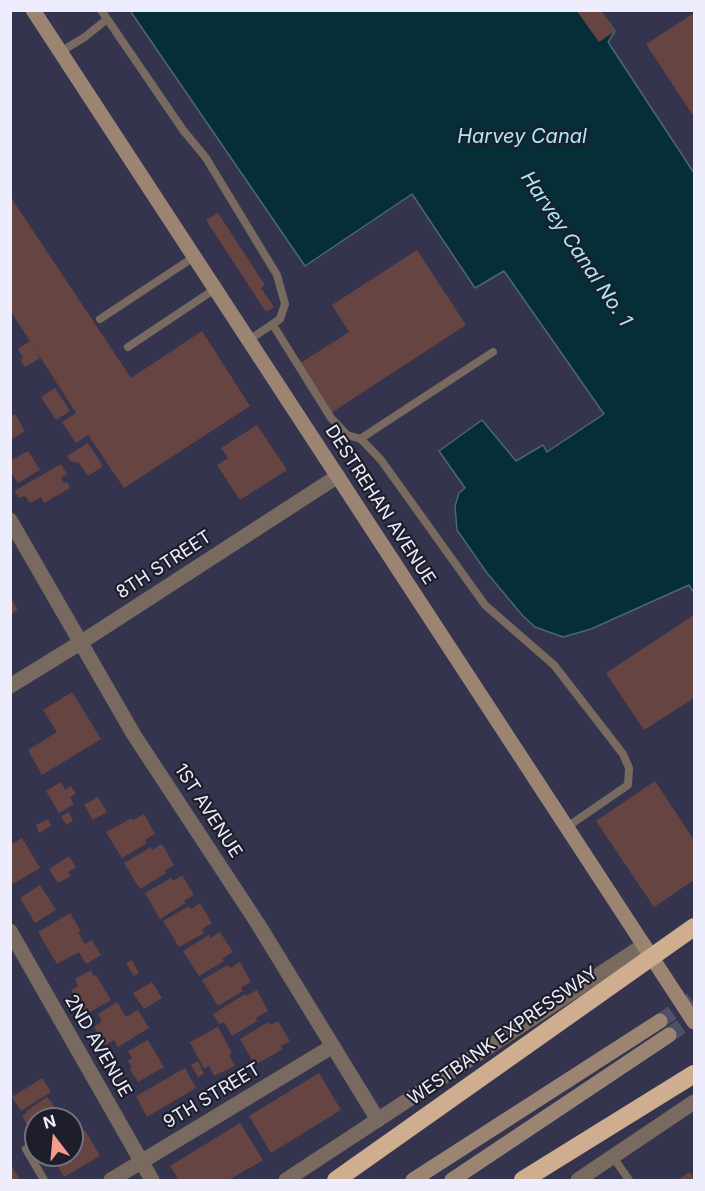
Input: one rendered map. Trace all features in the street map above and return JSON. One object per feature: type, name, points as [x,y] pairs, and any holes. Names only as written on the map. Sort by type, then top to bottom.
[{"type":"highway","name":"WESTBANK EXPRESSWAY","points":[[336,1180],[694,927]]},
{"type":"highway","points":[[523,1180],[694,1074]]},
{"type":"main road","name":"DESTREHAN AVENUE","points":[[33,10],[694,1022]]},
{"type":"main road","points":[[413,1180],[660,1021]]},
{"type":"main road","points":[[452,1180],[669,1035]]},
{"type":"street","name":"8TH STREET","points":[[10,686],[338,476]]},
{"type":"street","name":"1ST AVENUE","points":[[10,520],[134,735],[258,924],[378,1120]]},
{"type":"street","name":"2ND AVENUE","points":[[10,932],[152,1180]]},
{"type":"street","name":"WESTBANK EXPRESSWAY","points":[[286,1180],[644,945]]},
{"type":"street","name":"9TH STREET","points":[[111,1180],[333,1046]]},
{"type":"street","points":[[578,1180],[694,1102]]},
{"type":"lane","points":[[101,10],[183,130],[206,158],[277,275],[285,304],[279,320],[249,340]]},
{"type":"lane","points":[[60,52],[107,19]]},
{"type":"lane","points":[[100,319],[194,257]]},
{"type":"lane","points":[[128,346],[215,289]]},
{"type":"lane","points":[[273,325],[332,418],[347,435],[360,439],[381,460],[485,605],[554,665],[623,754],[629,768],[628,785],[567,827]]},
{"type":"lane","points":[[360,439],[492,352]]},
{"type":"lane","points":[[613,1157],[629,1180]]},
{"type":"lane","points":[[36,1167],[44,1180]]},
{"type":"water","name":"Harvey Canal","points":[[134,10],[600,11],[615,31],[608,42],[694,173],[694,593],[689,585],[591,629],[563,637],[535,627],[523,616],[487,573],[457,530],[455,506],[459,493],[465,488],[439,451],[482,420],[516,461],[543,445],[547,452],[604,414],[504,271],[475,288],[412,194],[305,266],[131,12]]},
{"type":"building","points":[[576,10],[600,10],[615,31],[599,42]]},
{"type":"building","points":[[694,13],[694,117],[646,44]]},
{"type":"building","points":[[10,196],[131,378],[202,331],[250,406],[124,488],[88,435],[76,443],[62,422],[76,413],[10,310]]},
{"type":"building","points":[[218,213],[265,285],[261,288],[274,307],[266,312],[206,220]]},
{"type":"building","points":[[417,250],[466,325],[331,413],[299,364],[349,332],[332,305]]},
{"type":"building","points":[[30,341],[40,358],[25,367],[20,360],[23,358],[18,349]]},
{"type":"building","points":[[55,388],[70,411],[56,420],[41,397]]},
{"type":"building","points":[[15,414],[25,431],[10,440],[10,417]]},
{"type":"building","points":[[257,425],[287,470],[240,500],[217,465],[228,458],[221,448]]},
{"type":"building","points":[[88,443],[103,466],[88,476],[79,463],[70,461],[67,456]]},
{"type":"building","points":[[28,451],[40,470],[18,483],[10,471],[10,461]]},
{"type":"building","points":[[61,464],[67,474],[61,478],[70,488],[44,503],[41,497],[30,503],[25,496],[19,498],[16,490]]},
{"type":"building","points":[[10,597],[18,610],[10,615]]},
{"type":"building","points":[[694,615],[694,698],[644,730],[606,673]]},
{"type":"building","points":[[72,692],[101,739],[42,775],[28,750],[57,732],[43,710]]},
{"type":"building","points":[[655,781],[694,840],[694,880],[654,907],[596,821]]},
{"type":"building","points":[[61,782],[65,790],[71,786],[76,794],[70,797],[74,804],[59,813],[46,791]]},
{"type":"building","points":[[98,797],[107,812],[93,820],[84,805]]},
{"type":"building","points":[[69,812],[73,821],[66,825],[61,816]]},
{"type":"building","points":[[144,814],[155,834],[145,840],[147,843],[122,858],[106,832]]},
{"type":"building","points":[[48,819],[51,826],[39,833],[36,825]]},
{"type":"building","points":[[22,838],[40,868],[13,884],[10,880],[10,845]]},
{"type":"building","points":[[162,844],[174,865],[164,871],[166,873],[140,889],[124,863],[151,847],[152,850]]},
{"type":"building","points":[[69,856],[76,867],[68,872],[71,876],[58,883],[49,869]]},
{"type":"building","points":[[182,875],[194,895],[184,901],[186,903],[160,919],[145,893],[171,878],[173,881]]},
{"type":"building","points":[[40,885],[56,910],[35,923],[20,898]]},
{"type":"building","points":[[200,903],[212,923],[202,929],[204,933],[179,947],[163,921],[189,906],[191,909]]},
{"type":"building","points":[[70,913],[81,931],[78,932],[85,944],[92,940],[101,955],[86,964],[79,952],[57,964],[38,932]]},
{"type":"building","points":[[220,932],[233,952],[222,959],[224,961],[199,976],[183,951],[209,935],[210,938]]},
{"type":"building","points":[[132,960],[139,973],[134,976],[126,963]]},
{"type":"building","points":[[240,962],[251,982],[241,988],[243,991],[218,1006],[202,980],[228,965],[230,968]]},
{"type":"building","points":[[91,970],[111,1000],[85,1015],[71,990],[78,986],[75,979]]},
{"type":"building","points":[[152,982],[162,998],[144,1009],[133,993]]},
{"type":"building","points":[[257,990],[268,1011],[256,1018],[257,1021],[232,1036],[224,1022],[219,1024],[213,1014],[245,994],[246,996]]},
{"type":"building","points":[[117,1002],[126,1017],[138,1010],[149,1028],[118,1047],[114,1040],[105,1045],[94,1027],[102,1021],[98,1014]]},
{"type":"building","points":[[278,1021],[290,1041],[281,1046],[283,1049],[255,1065],[240,1039],[268,1022],[270,1025]]},
{"type":"building","points":[[218,1027],[232,1053],[229,1055],[235,1066],[214,1076],[209,1066],[204,1069],[190,1042]]},
{"type":"building","points":[[148,1040],[164,1067],[138,1082],[129,1068],[132,1067],[128,1061],[132,1058],[128,1051]]},
{"type":"building","points":[[198,1061],[204,1074],[198,1077],[191,1065]]},
{"type":"building","points":[[185,1068],[196,1088],[147,1117],[136,1096]]},
{"type":"building","points":[[319,1073],[341,1110],[271,1153],[249,1116]]},
{"type":"building","points":[[42,1078],[51,1092],[21,1111],[12,1097]]},
{"type":"building","points":[[47,1097],[55,1107],[32,1107]]},
{"type":"building","points":[[240,1123],[263,1160],[229,1180],[179,1180],[170,1166]]},
{"type":"building","points":[[84,1131],[100,1156],[84,1165]]},
{"type":"building","points":[[10,1164],[20,1179],[10,1180]]},
{"type":"building","points":[[58,1167],[81,1167],[64,1177]]},
{"type":"building","points":[[690,1172],[694,1180],[677,1180]]},
{"type":"tunnel","points":[[660,1021],[694,998]]},
{"type":"tunnel","points":[[669,1035],[694,1018]]},
{"type":"water label","name":"Harvey Canal No. 1","points":[[576,249]]}]
